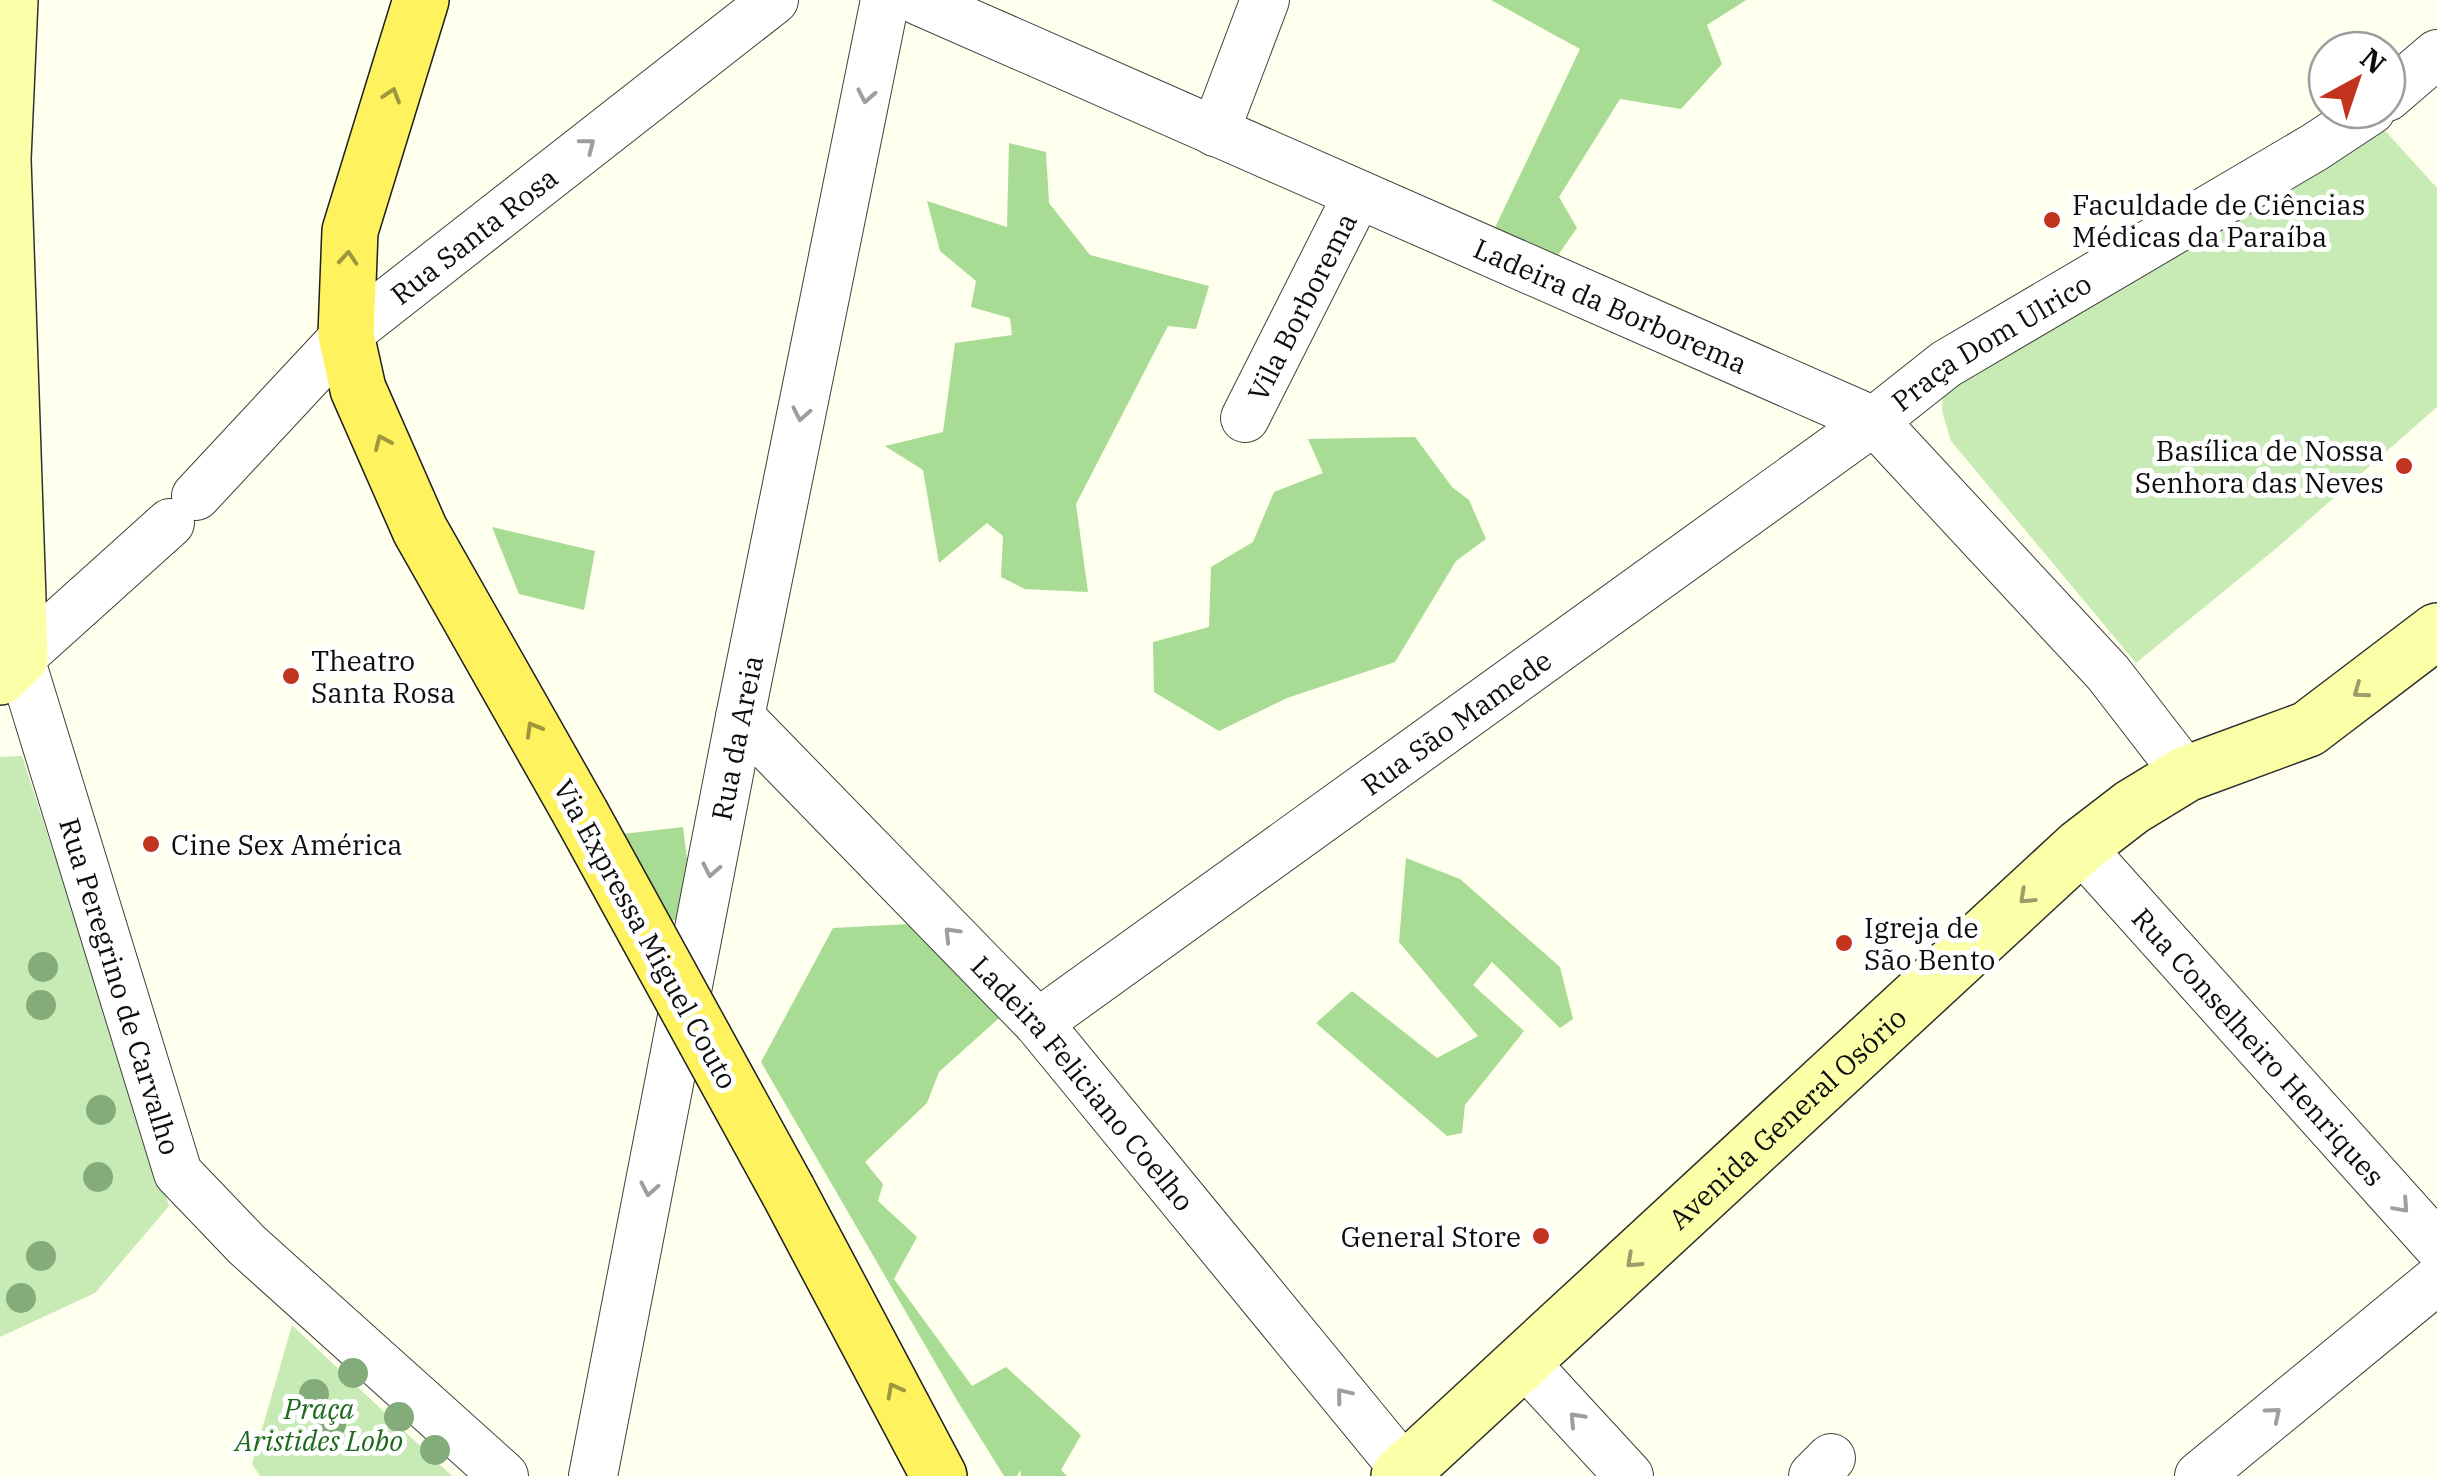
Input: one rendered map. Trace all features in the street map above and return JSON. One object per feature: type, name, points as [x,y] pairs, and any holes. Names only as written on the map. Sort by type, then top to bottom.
[{"type":"main road","points":[[10,0],[4,158],[10,668]]},
{"type":"main road","name":"Via Expressa Miguel Couto","points":[[421,0],[350,231],[346,334],[358,389],[420,530],[581,814],[940,1476]]},
{"type":"main road","points":[[2186,774],[2308,729],[2437,631]]},
{"type":"main road","name":"Avenida General Osório","points":[[1402,1473],[2080,847],[2132,807],[2186,774]]},
{"type":"street","name":"Rua Santa Rosa","points":[[10,668],[183,510],[346,334],[774,0]]},
{"type":"street","name":"Rua da Areia","points":[[593,1476],[740,717],[885,0]]},
{"type":"street","name":"Ladeira da Borborema","points":[[917,0],[1874,422],[2108,673],[2186,774]]},
{"type":"street","points":[[1216,132],[1265,0]]},
{"type":"street","points":[[2407,80],[2437,54]]},
{"type":"street","name":"Praça Dom Ulrico","points":[[1874,422],[1946,364],[2341,130]]},
{"type":"street","name":"Vila Borborema","points":[[1244,418],[1357,196]]},
{"type":"street","name":"Rua São Mamede","points":[[1038,1023],[1874,422]]},
{"type":"street","name":"Rua Peregrino de Carvalho","points":[[10,668],[178,1173],[247,1244],[504,1476]]},
{"type":"street","name":"Ladeira Feliciano Coelho","points":[[740,717],[1038,1023],[1402,1473]]},
{"type":"street","name":"Rua Conselheiro Henriques","points":[[2080,847],[2437,1245]]},
{"type":"street","points":[[2199,1476],[2437,1280]]},
{"type":"street","points":[[1524,1362],[1628,1476]]},
{"type":"green space","points":[[1491,0],[1746,0],[1707,25],[1722,64],[1681,109],[1620,99],[1559,197],[1577,228],[1553,262],[1491,236],[1580,49]]},
{"type":"green space","points":[[2343,130],[2384,130],[2437,188],[2437,407],[2278,547],[2136,663],[1951,441],[1942,411],[1945,366]]},
{"type":"green space","points":[[1009,143],[1046,152],[1049,203],[1090,255],[1209,286],[1196,329],[1168,326],[1076,504],[1088,592],[1025,589],[1001,577],[1003,536],[987,523],[939,563],[923,470],[885,446],[943,432],[955,343],[1012,335],[1010,318],[971,307],[976,281],[940,251],[927,201],[1007,227]]},
{"type":"green space","points":[[1415,437],[1452,487],[1469,500],[1486,539],[1456,561],[1395,662],[1287,698],[1219,731],[1154,692],[1153,642],[1209,627],[1211,567],[1253,542],[1274,492],[1323,473],[1308,439]]},
{"type":"green space","points":[[492,527],[595,551],[584,610],[519,594]]},
{"type":"green space","points":[[22,756],[169,1206],[95,1293],[0,1337],[0,757]]},
{"type":"green space","points":[[683,827],[694,913],[657,926],[614,835]]},
{"type":"green space","points":[[1406,858],[1460,879],[1560,967],[1573,1019],[1560,1028],[1492,962],[1473,985],[1524,1031],[1465,1105],[1462,1133],[1447,1136],[1316,1023],[1352,991],[1437,1058],[1478,1036],[1399,942]]},
{"type":"green space","points":[[910,924],[1008,1010],[939,1072],[927,1103],[865,1162],[883,1184],[878,1201],[917,1237],[894,1279],[972,1386],[1006,1367],[1081,1435],[1061,1470],[1067,1476],[1021,1476],[1020,1470],[1017,1476],[1004,1476],[761,1062],[833,928]]},
{"type":"green space","name":"Praça Aristides Lobo","points":[[292,1325],[452,1476],[260,1476],[252,1464]]},
{"type":"place","name":"Faculdade de Ciências Médicas da Paraíba","points":[[2052,220]]},
{"type":"place","name":"Basílica de Nossa Senhora das Neves","points":[[2404,466]]},
{"type":"place","name":"Theatro Santa Rosa","points":[[291,676]]},
{"type":"place","name":"Cine Sex América","points":[[151,844]]},
{"type":"place","name":"Igreja de São Bento","points":[[1844,943]]},
{"type":"place","name":"General Store","points":[[1541,1236]]}]
